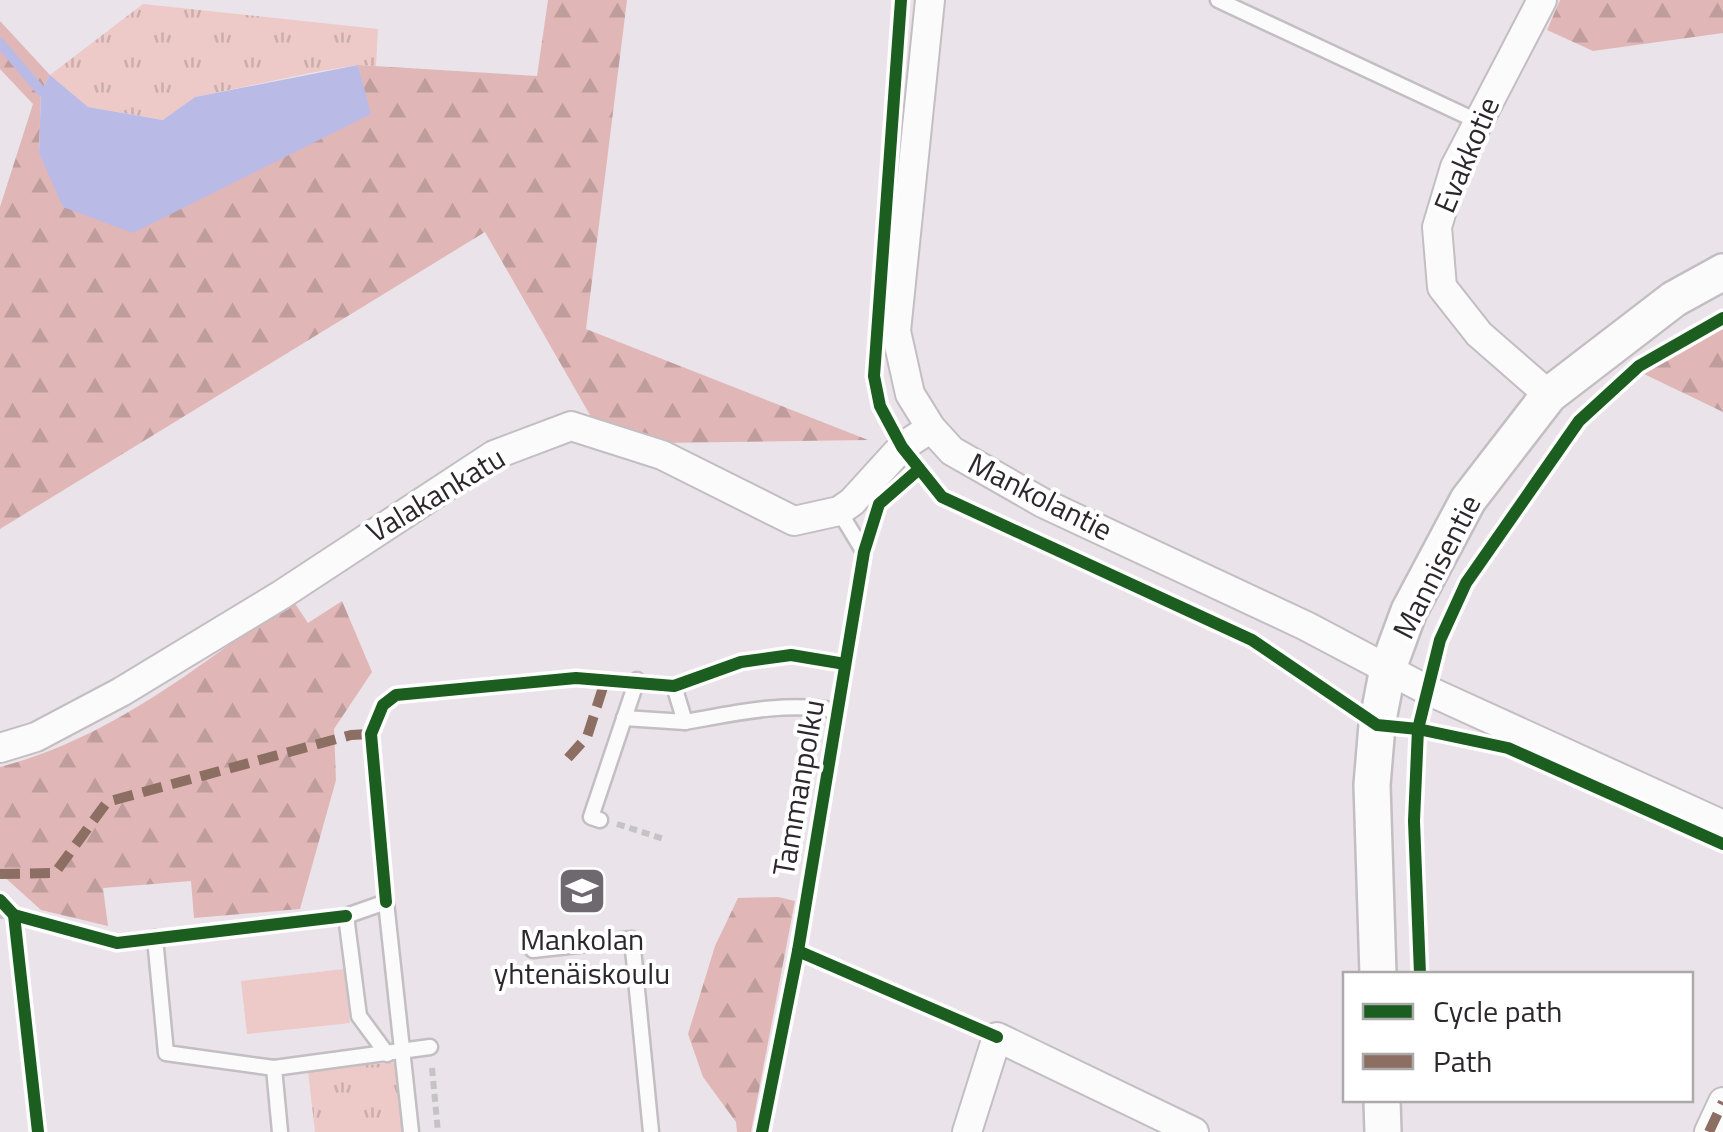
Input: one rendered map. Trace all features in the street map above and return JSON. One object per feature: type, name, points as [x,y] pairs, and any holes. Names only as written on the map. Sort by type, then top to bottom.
[{"type":"street","name":"Mankolantie","points":[[930,0],[896,331],[910,394],[930,428],[952,451],[1043,503],[1306,626],[1428,690],[1723,825]]},
{"type":"street","name":"Evakkotie","points":[[1542,0],[1456,166],[1436,228],[1442,287],[1479,334],[1550,396]]},
{"type":"street","name":"Mannisentie","points":[[1378,972],[1372,785],[1376,725],[1388,668],[1409,611],[1468,500],[1550,396],[1674,300],[1723,272]]},
{"type":"street","name":"Valakankatu","points":[[0,748],[36,738],[138,682],[281,595],[494,454],[571,426],[662,454],[794,521],[838,511]]},
{"type":"street","points":[[838,511],[852,502],[902,447],[930,428]]},
{"type":"street","points":[[967,1132],[997,1037],[1194,1132]]},
{"type":"street","points":[[1382,1102],[1383,1132]]},
{"type":"street","points":[[1708,1132],[1723,1102]]},
{"type":"lane","points":[[1218,0],[1478,121]]},
{"type":"lane","points":[[838,511],[864,552]]},
{"type":"lane","points":[[600,820],[591,817],[636,680]]},
{"type":"lane","points":[[674,686],[685,722]]},
{"type":"lane","points":[[624,718],[685,722],[774,707],[837,711]]},
{"type":"lane","points":[[387,1054],[359,1016],[346,916],[386,902],[410,1132]]},
{"type":"lane","points":[[156,938],[166,1053],[274,1068],[430,1047]]},
{"type":"lane","points":[[533,950],[632,939],[651,1132]]},
{"type":"lane","points":[[274,1068],[280,1132]]},
{"type":"path","points":[[626,826],[664,839]]},
{"type":"path","points":[[0,900],[16,933]]},
{"type":"path","points":[[7,915],[28,919]]},
{"type":"path","points":[[430,1047],[438,1132]]},
{"type":"green space","points":[[548,0],[627,0],[586,329],[868,440],[592,444],[590,415],[485,232],[0,529],[0,207],[33,104],[0,69],[0,21],[50,75],[41,91],[39,153],[370,114],[358,65],[537,76]]},
{"type":"green space","points":[[1560,0],[1723,0],[1723,33],[1593,51],[1547,30]]},
{"type":"green space","points":[[143,4],[378,29],[376,66],[315,72],[195,97],[164,120],[88,107],[50,75]]},
{"type":"green space","points":[[1723,326],[1723,412],[1644,374],[1716,329]]},
{"type":"green space","points":[[292,599],[308,623],[342,601],[372,672],[334,729],[336,780],[300,909],[194,918],[191,881],[103,888],[108,926],[41,910],[0,873],[0,767],[80,738],[117,719],[188,674]]},
{"type":"green space","points":[[778,897],[795,901],[751,1132],[737,1132],[736,1122],[703,1077],[688,1034],[715,946],[738,898]]},
{"type":"green space","points":[[344,969],[350,1023],[247,1034],[241,981]]},
{"type":"green space","points":[[397,1062],[404,1132],[315,1132],[308,1071]]},
{"type":"water","points":[[358,65],[371,114],[133,233],[63,207],[39,153],[41,91],[50,75],[88,107],[163,120],[195,97]]},
{"type":"waterway","points":[[0,43],[41,91]]},
{"type":"marked path","points":[[568,758],[587,737],[606,678]]},
{"type":"marked path","points":[[0,874],[55,873],[107,802],[351,735],[371,734]]},
{"type":"marked path","points":[[1709,1132],[1723,1102]]},
{"type":"cycle path","points":[[901,0],[874,376],[880,406],[902,447],[942,497],[1252,640],[1377,725],[1418,729],[1508,748],[1723,844]]},
{"type":"cycle path","points":[[1420,972],[1414,821],[1418,729],[1440,640],[1466,583],[1579,421],[1639,366],[1723,318]]},
{"type":"cycle path","name":"Tammanpolku","points":[[762,1132],[798,951],[864,552],[879,504],[918,470]]},
{"type":"cycle path","points":[[386,902],[371,734],[383,705],[396,695],[576,678],[674,686],[741,662],[791,655],[845,664]]},
{"type":"cycle path","points":[[0,900],[14,915],[38,1132]]},
{"type":"cycle path","points":[[14,915],[117,943],[346,916]]},
{"type":"cycle path","points":[[798,951],[997,1037]]},
{"type":"place","name":"Mankolan yhtenäiskoulu","points":[[582,891]]}]
